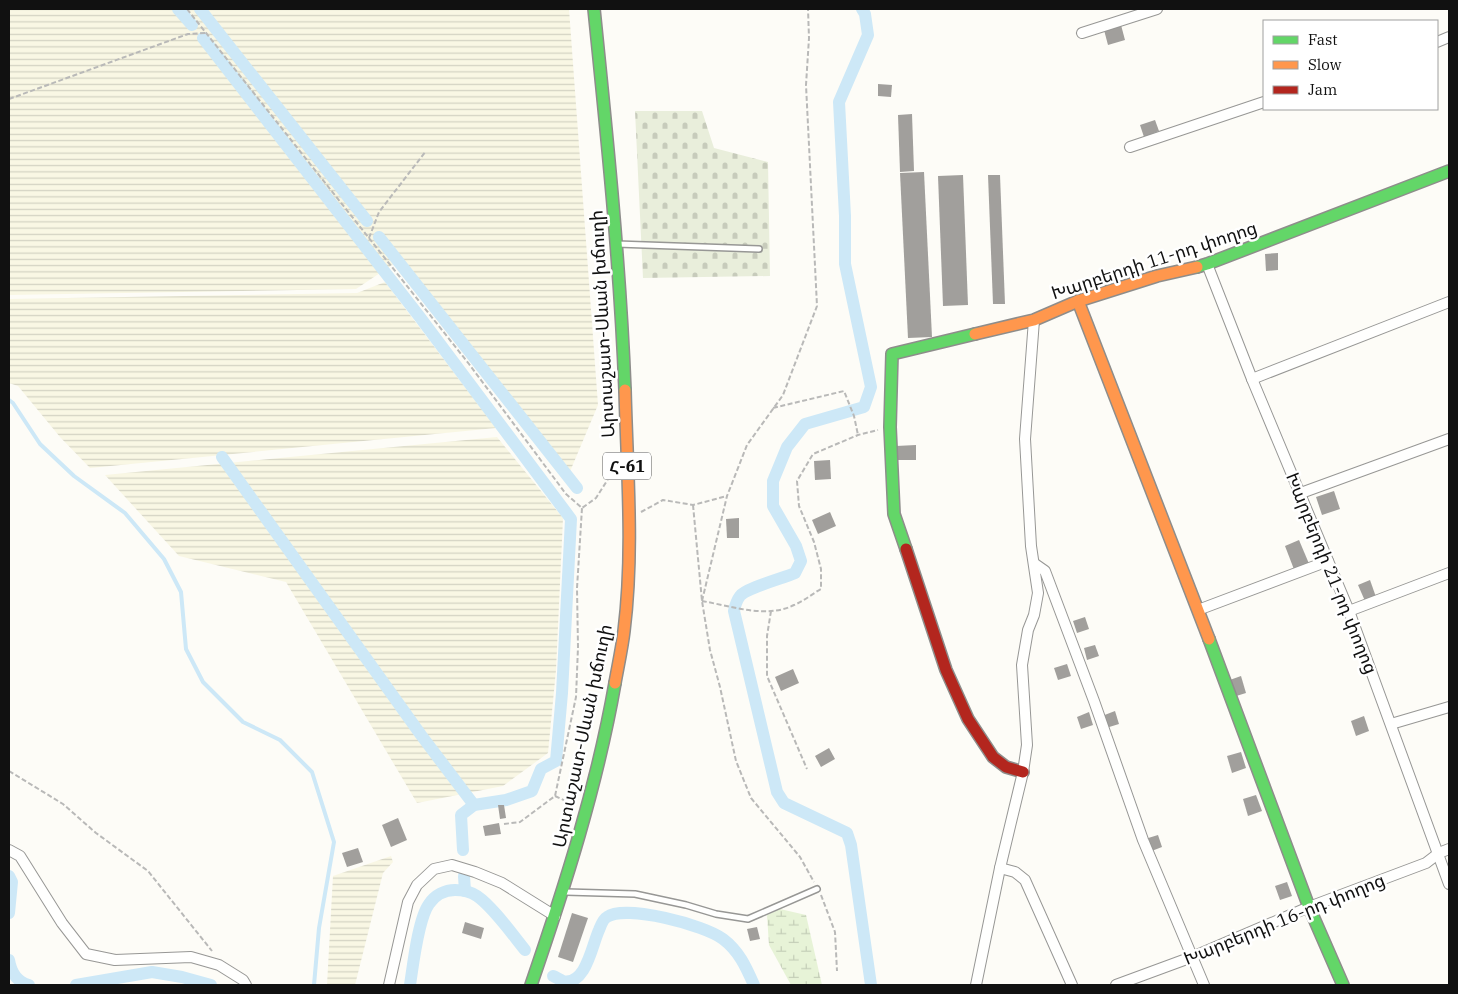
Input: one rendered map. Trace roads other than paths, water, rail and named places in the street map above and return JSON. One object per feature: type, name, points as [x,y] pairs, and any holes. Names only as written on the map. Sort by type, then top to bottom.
[{"type":"street","name":"Արտաշատ-Սևան խճուղի","points":[[531,985],[563,892],[586,811],[612,699],[624,631],[628,581],[629,518],[622,319],[594,9]]},
{"type":"street","points":[[1082,33],[1157,9]]},
{"type":"street","points":[[1130,147],[1263,102]]},
{"type":"street","name":"Խարբերդի 11-րդ փողոց","points":[[1023,772],[1006,767],[993,757],[968,719],[946,670],[894,514],[890,428],[892,354],[1034,320],[1078,301],[1157,276],[1207,264],[1449,171]]},
{"type":"street","name":"Խարբերդի 21-րդ փողոց","points":[[1207,264],[1252,379],[1349,611],[1449,884]]},
{"type":"street","points":[[1078,301],[1198,610],[1309,907],[1343,985]]},
{"type":"street","points":[[1252,379],[1449,302]]},
{"type":"street","points":[[976,985],[1000,868],[1023,772],[1027,745],[1022,665],[1028,630],[1034,615],[1038,593],[1031,546],[1025,439],[1034,320]]},
{"type":"street","points":[[1300,493],[1449,439]]},
{"type":"street","points":[[1198,610],[1328,561]]},
{"type":"street","points":[[1035,564],[1045,571],[1094,701],[1142,840],[1204,985]]},
{"type":"street","points":[[1349,611],[1449,573]]},
{"type":"street","points":[[1391,724],[1449,707]]},
{"type":"street","name":"Խարբերդի 16-րդ փողոց","points":[[1116,985],[1192,956],[1309,907],[1426,863],[1439,853],[1449,849]]},
{"type":"street","points":[[9,850],[20,856],[62,923],[86,954],[115,960],[191,957],[219,964],[243,980],[246,985]]},
{"type":"street","points":[[389,985],[408,902],[417,885],[434,869],[452,865],[475,872],[502,883],[555,916]]},
{"type":"street","points":[[1000,868],[1015,872],[1025,880],[1072,985]]},
{"type":"lane","points":[[616,244],[759,250]]},
{"type":"lane","points":[[563,892],[635,894],[748,919],[818,889]]},
{"type":"waterway","points":[[178,9],[192,25]]},
{"type":"waterway","points":[[200,9],[367,221]]},
{"type":"waterway","points":[[862,9],[865,14],[868,35],[839,102],[845,216],[845,264],[871,387],[864,407],[805,424],[787,447],[773,481],[773,506],[796,546],[801,561],[795,573],[744,593],[738,599],[734,611],[777,792],[784,803],[847,833],[851,845],[871,985]]},
{"type":"waterway","points":[[203,38],[419,316],[571,519],[562,693],[556,761],[541,769],[532,791],[506,800],[474,805],[461,815],[463,850]]},
{"type":"waterway","points":[[379,237],[577,488]]},
{"type":"waterway","points":[[9,400],[13,403],[40,444],[74,476],[125,513],[164,559],[181,592],[186,649],[203,682],[243,722],[280,740],[312,772],[334,842],[319,928],[314,985]]},
{"type":"waterway","points":[[222,457],[421,735],[474,805]]},
{"type":"waterway","points":[[9,876],[12,882],[9,913]]},
{"type":"waterway","points":[[464,876],[465,891]]},
{"type":"waterway","points":[[410,985],[416,943],[425,911],[434,898],[448,891],[463,891],[477,896],[496,914],[525,950]]},
{"type":"waterway","points":[[553,976],[563,981],[571,981],[577,977],[587,963],[604,919],[616,914],[630,913],[683,922],[723,939],[738,954],[754,985]]},
{"type":"waterway","points":[[9,960],[15,976],[21,982],[29,985]]},
{"type":"waterway","points":[[76,985],[152,972],[182,977],[211,985]]}]
